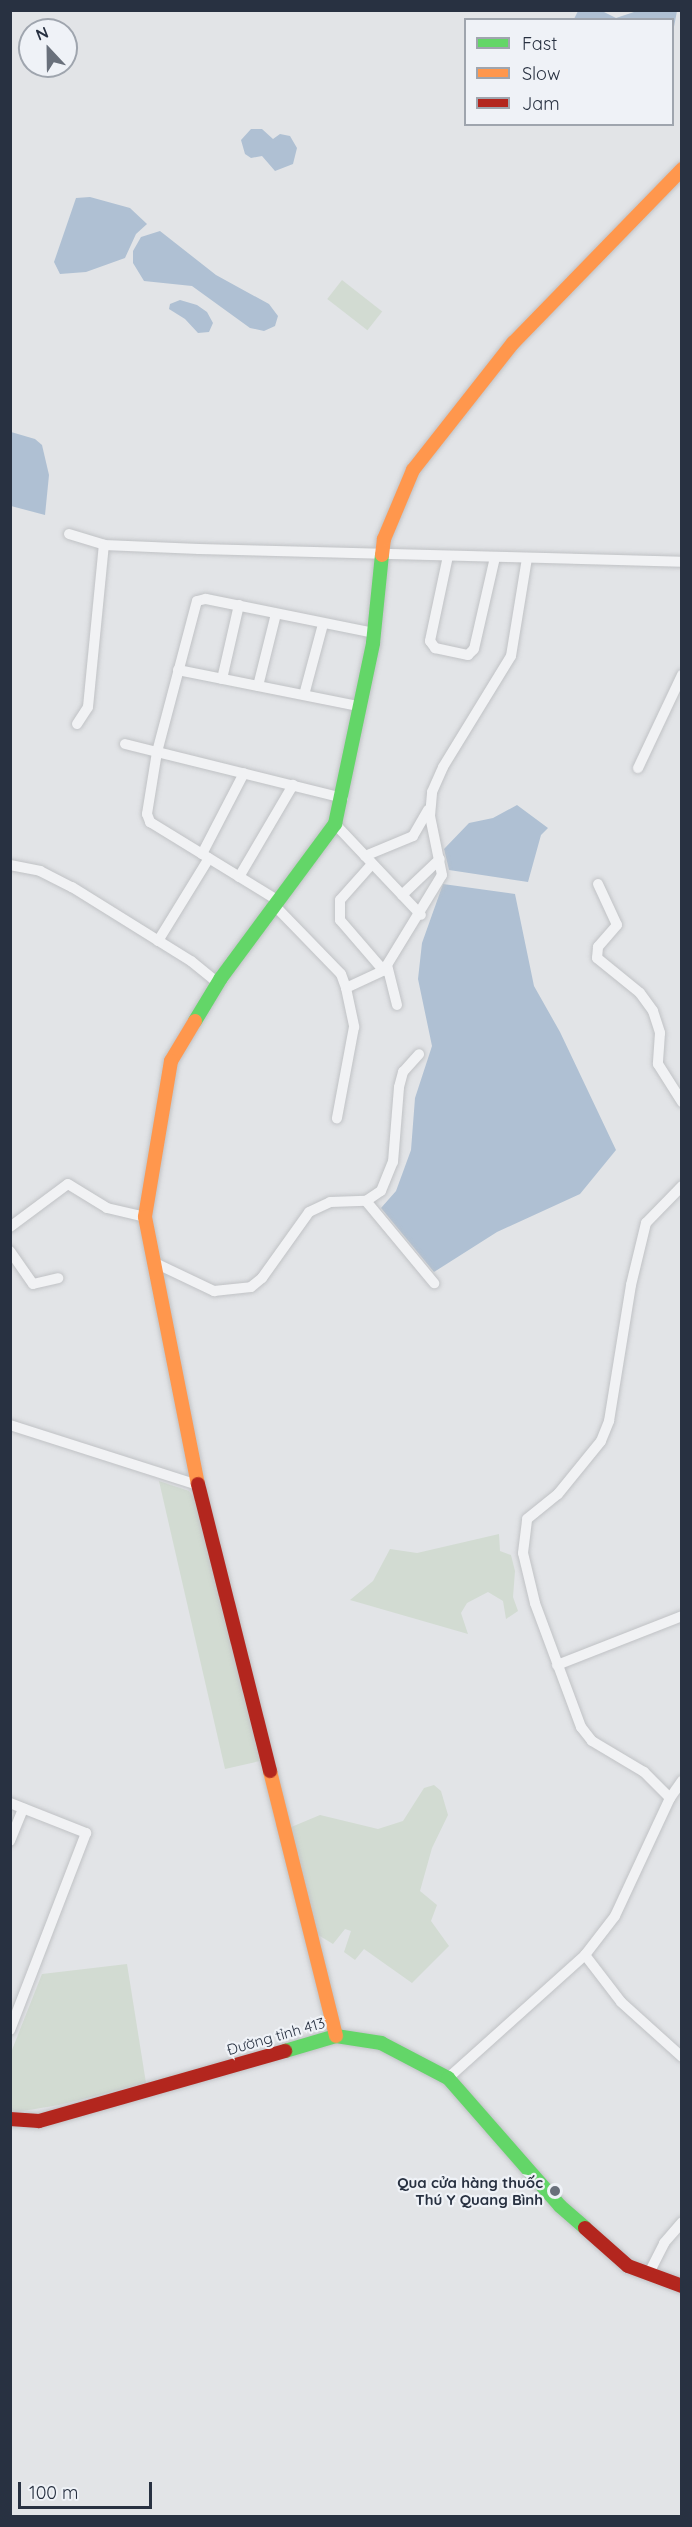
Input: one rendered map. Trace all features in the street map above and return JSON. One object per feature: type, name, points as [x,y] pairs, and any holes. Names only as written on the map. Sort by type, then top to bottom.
[{"type":"street","points":[[336,2036],[198,1485],[145,1216],[171,1061],[218,983],[335,824],[344,798],[358,706],[374,633],[380,555],[413,470],[513,343],[681,169]]},
{"type":"street","points":[[69,534],[105,545],[380,555],[681,562]]},
{"type":"street","points":[[77,724],[88,707],[105,545]]},
{"type":"street","points":[[448,556],[430,641],[435,648],[468,655],[474,649],[495,557]]},
{"type":"street","points":[[397,1005],[386,970],[340,920],[340,900],[369,860],[413,836],[430,807],[443,767],[511,656],[527,558]]},
{"type":"street","points":[[337,1118],[354,1027],[341,974],[278,904],[148,819],[157,752],[197,602],[206,599],[374,633]]},
{"type":"street","points":[[222,679],[240,605]]},
{"type":"street","points":[[258,686],[276,614]]},
{"type":"street","points":[[304,695],[322,624]]},
{"type":"street","points":[[178,670],[358,706]]},
{"type":"street","points":[[638,768],[681,675]]},
{"type":"street","points":[[124,744],[344,798]]},
{"type":"street","points":[[158,941],[205,856],[244,773]]},
{"type":"street","points":[[239,877],[293,785]]},
{"type":"street","points":[[346,988],[386,970],[393,951],[421,915],[441,875],[430,807]]},
{"type":"street","points":[[335,824],[421,915]]},
{"type":"street","points":[[402,895],[440,859]]},
{"type":"street","points":[[10,865],[51,876],[158,941],[218,983]]},
{"type":"street","points":[[598,884],[617,925],[598,947],[597,958],[640,993],[653,1011],[660,1033],[658,1064],[681,1102]]},
{"type":"street","points":[[153,1263],[214,1291],[252,1287],[262,1278],[309,1212],[330,1202],[366,1201],[381,1191],[393,1162],[399,1087],[403,1072],[419,1054]]},
{"type":"street","points":[[10,1227],[68,1184],[107,1208],[145,1216]]},
{"type":"street","points":[[670,1798],[644,1772],[592,1741],[573,1712],[535,1604],[523,1553],[527,1519],[558,1494],[601,1441],[609,1421],[629,1295],[646,1223],[681,1186]]},
{"type":"street","points":[[366,1201],[434,1283]]},
{"type":"street","points":[[10,1251],[33,1284],[58,1278]]},
{"type":"street","points":[[10,1425],[198,1485]]},
{"type":"street","points":[[557,1665],[681,1616]]},
{"type":"street","points":[[448,2078],[585,1955],[615,1916],[670,1798],[681,1782]]},
{"type":"street","points":[[10,1803],[86,1833],[10,2030]]},
{"type":"street","points":[[10,1841],[23,1808]]},
{"type":"street","points":[[585,1955],[621,2002],[681,2057]]},
{"type":"street","name":"Đường tỉnh 413","points":[[10,2119],[39,2121],[336,2036],[381,2043],[448,2078],[560,2205],[628,2266],[681,2286]]},
{"type":"street","points":[[648,2275],[664,2243],[681,2222]]},
{"type":"shaded area","points":[[342,280],[382,311],[367,330],[327,299]]},
{"type":"shaded area","points":[[159,1481],[189,1491],[194,1498],[260,1761],[225,1769]]},
{"type":"shaded area","points":[[499,1534],[500,1551],[511,1555],[515,1571],[513,1597],[518,1611],[506,1619],[503,1601],[488,1592],[467,1603],[461,1613],[468,1634],[350,1600],[373,1581],[390,1549],[417,1553]]},
{"type":"shaded area","points":[[434,1785],[441,1791],[448,1815],[432,1848],[420,1891],[437,1905],[431,1921],[449,1946],[412,1983],[364,1949],[355,1960],[344,1952],[351,1931],[345,1929],[333,1944],[315,1933],[289,1828],[320,1815],[378,1829],[403,1821],[424,1788]]},
{"type":"shaded area","points":[[127,1964],[146,2083],[59,2105],[11,2113],[10,2055],[42,1974]]},
{"type":"water","points":[[578,11],[602,11],[616,18],[574,18]]},
{"type":"water","points":[[637,11],[677,11],[674,27],[674,18],[616,18]]},
{"type":"water","points":[[251,129],[262,129],[273,139],[280,134],[290,136],[297,148],[293,164],[275,171],[262,156],[251,158],[245,154],[241,140]]},
{"type":"water","points":[[90,197],[130,208],[147,224],[136,234],[125,258],[86,272],[60,274],[54,262],[76,198]]},
{"type":"water","points":[[160,231],[216,275],[269,304],[278,316],[275,326],[264,331],[250,328],[192,286],[144,281],[133,263],[133,251],[141,237]]},
{"type":"water","points":[[180,300],[197,305],[207,312],[213,323],[209,332],[198,333],[185,319],[169,309],[170,304]]},
{"type":"water","points":[[11,432],[35,439],[42,445],[49,475],[45,515],[11,506]]},
{"type":"water","points":[[517,805],[548,828],[541,835],[528,882],[449,870],[444,849],[469,823],[493,818]]},
{"type":"water","points":[[443,884],[515,894],[534,986],[560,1032],[616,1150],[580,1194],[497,1232],[434,1272],[381,1208],[396,1191],[411,1150],[415,1098],[432,1046],[418,979],[422,943]]},
{"type":"traffic: fast","points":[[195,1021],[221,978],[335,824],[373,643],[382,555]]},
{"type":"traffic: fast","points":[[285,2051],[336,2036],[381,2043],[448,2078],[560,2206],[585,2228]]},
{"type":"traffic: slow","points":[[382,555],[384,539],[413,470],[513,343],[682,169]]},
{"type":"traffic: slow","points":[[195,1021],[171,1061],[145,1217],[198,1484]]},
{"type":"traffic: slow","points":[[270,1771],[336,2036]]},
{"type":"traffic: jam","points":[[198,1484],[270,1771]]},
{"type":"traffic: jam","points":[[10,2119],[39,2121],[285,2051]]},
{"type":"traffic: jam","points":[[585,2228],[628,2266],[682,2286]]},
{"type":"place","name":"Qua cửa hàng thuốc Thú Y Quang Bình","points":[[555,2191]]}]
